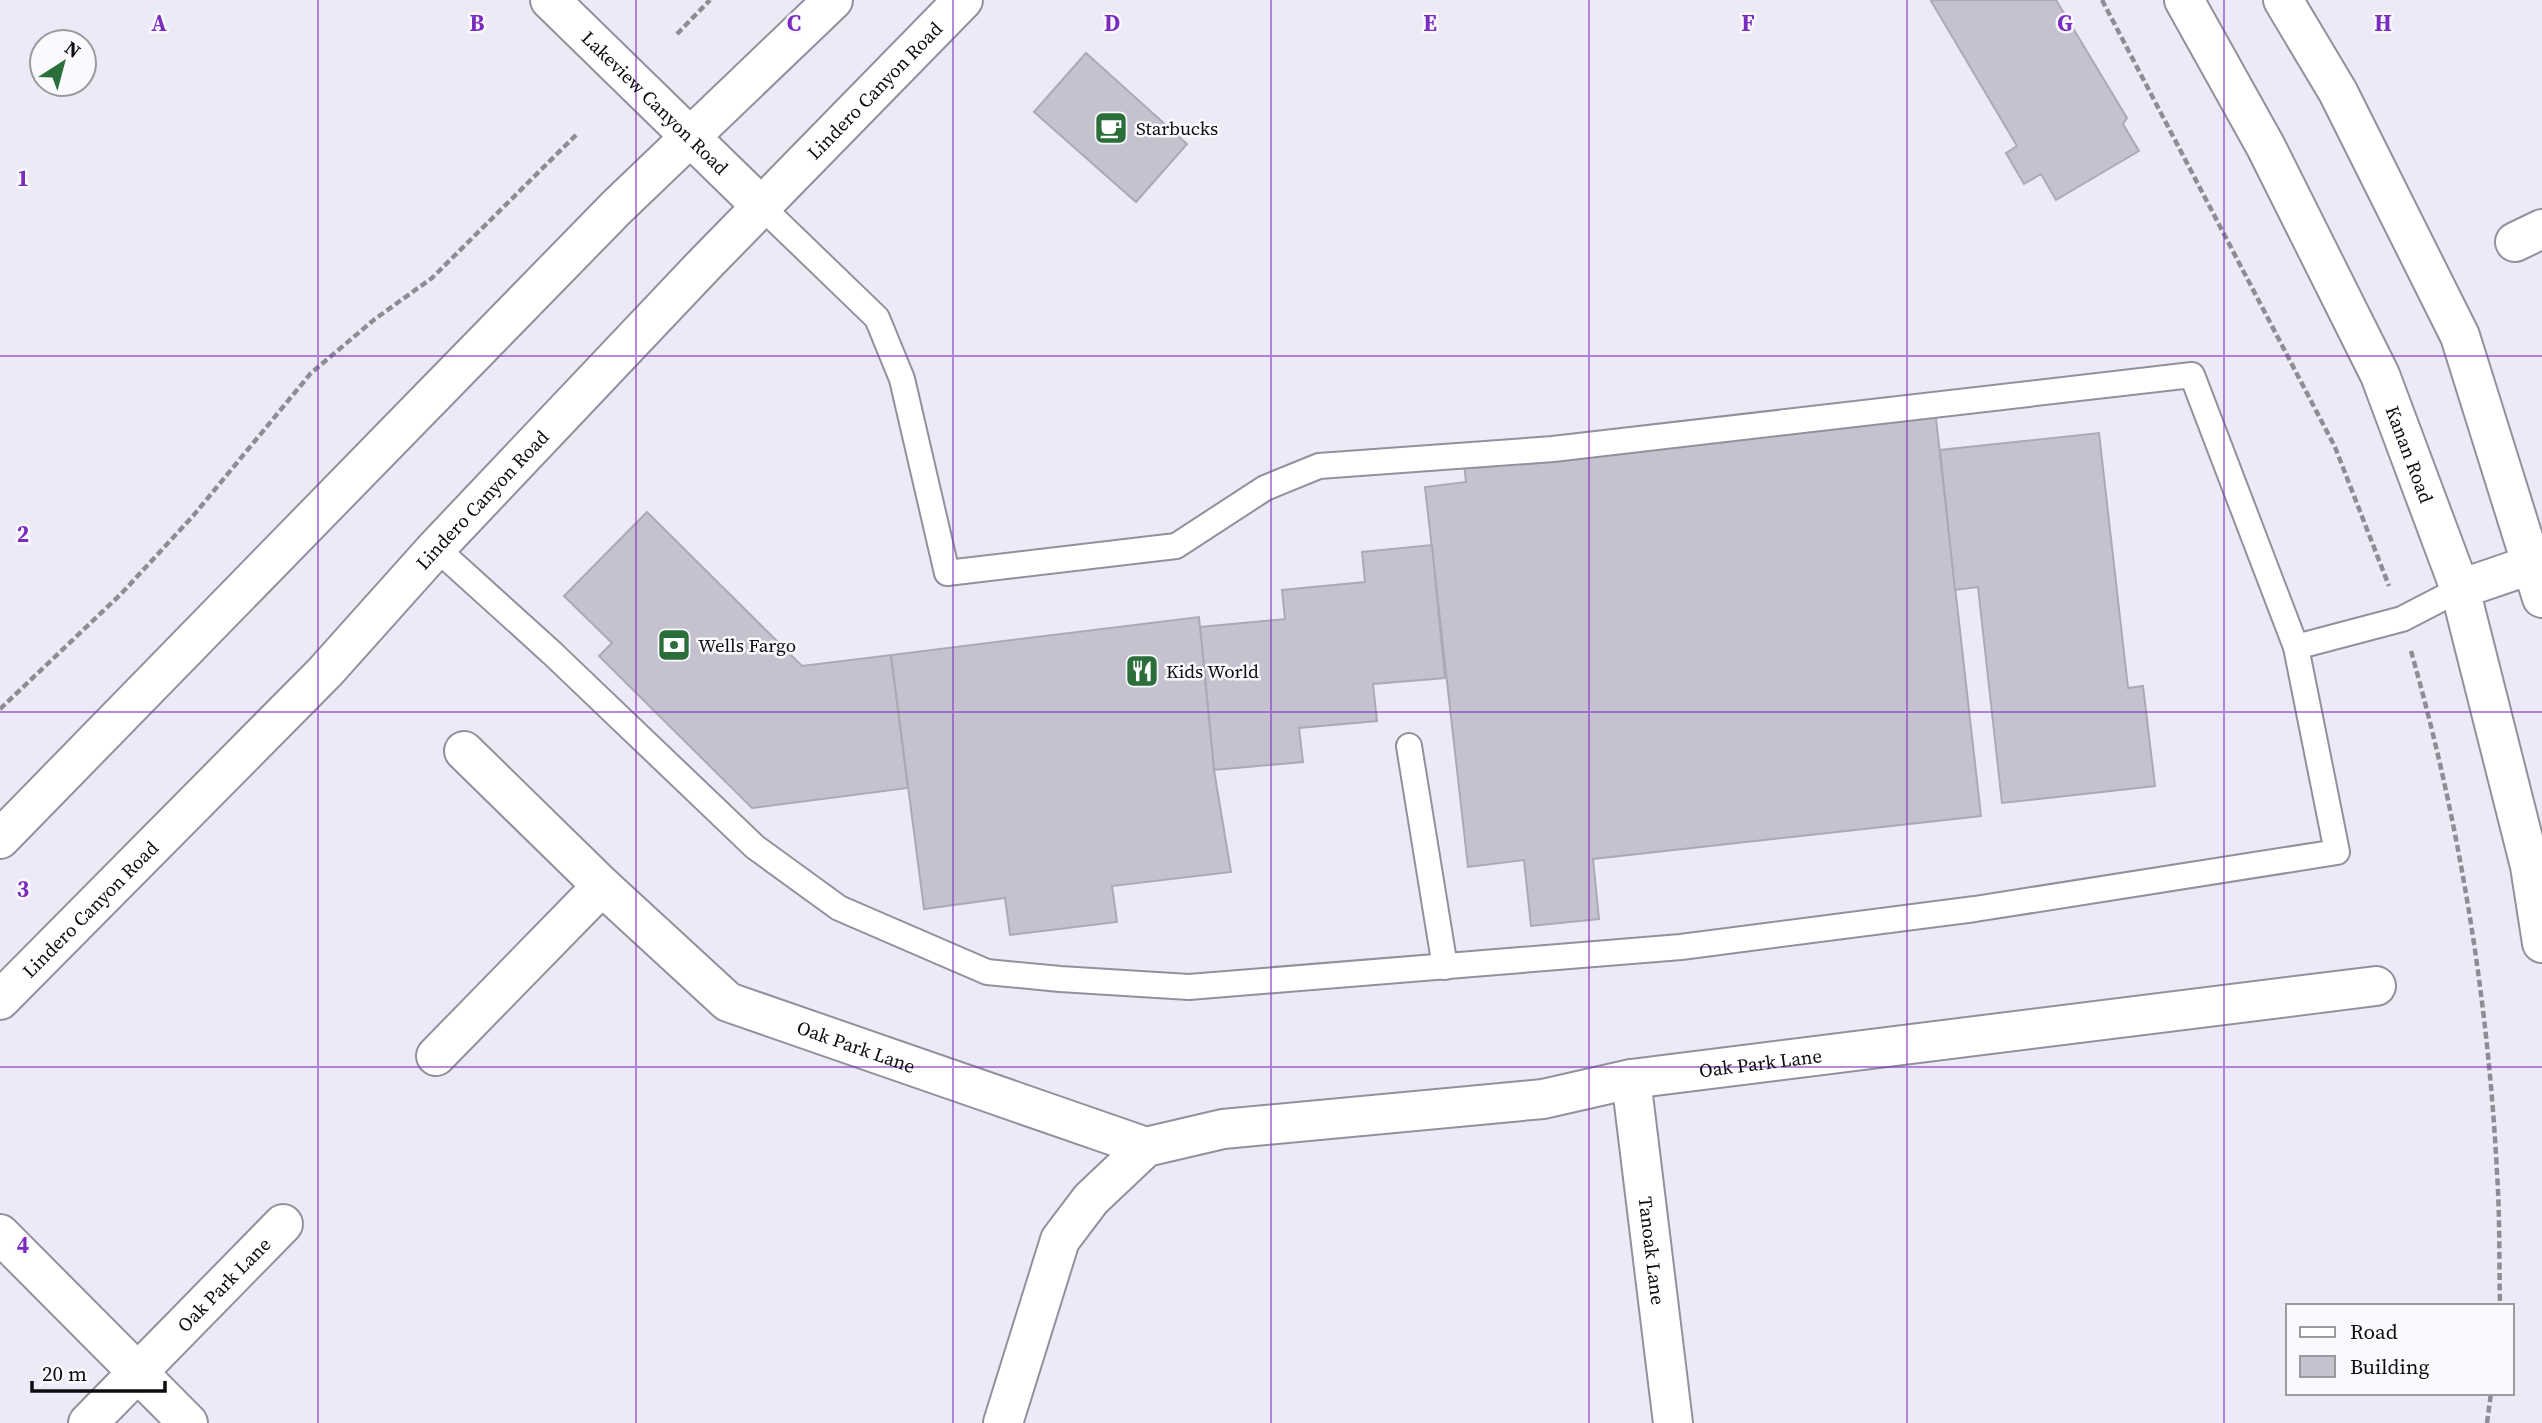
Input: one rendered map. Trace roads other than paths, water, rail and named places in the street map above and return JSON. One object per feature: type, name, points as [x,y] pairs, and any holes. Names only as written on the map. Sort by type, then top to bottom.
[{"type":"main road","name":"Lakeview Canyon Road","points":[[550,0],[761,206]]},
{"type":"main road","points":[[0,839],[79,755],[617,208],[833,0]]},
{"type":"main road","name":"Lindero Canyon Road","points":[[0,1000],[325,672],[436,548],[761,206],[964,0]]},
{"type":"main road","name":"Kanan Road","points":[[2184,0],[2266,147],[2380,375],[2460,589],[2530,866],[2542,943]]},
{"type":"main road","points":[[2283,0],[2338,92],[2460,336],[2539,574],[2460,589]]},
{"type":"main road","name":"Oak Park Lane","points":[[464,751],[602,886],[728,1002],[1146,1147],[1223,1129],[1543,1099],[1631,1079],[2375,986]]},
{"type":"main road","points":[[436,1055],[602,886]]},
{"type":"main road","name":"Tanoak Lane","points":[[1631,1079],[1673,1423]]},
{"type":"main road","points":[[1004,1423],[1060,1240],[1091,1199],[1146,1147]]},
{"type":"main road","name":"Oak Park Lane","points":[[88,1423],[283,1224]]},
{"type":"main road","points":[[0,1234],[188,1423]]},
{"type":"lane","points":[[436,548],[552,653],[755,846],[839,908],[987,972],[1189,987],[1681,947],[1975,909],[2337,852],[2295,647],[2192,375],[1553,449],[1319,466],[1265,488],[1176,547],[947,573],[902,379],[877,318],[761,206]]},
{"type":"lane","points":[[2295,647],[2402,619],[2460,589]]},
{"type":"lane","points":[[1409,746],[1446,967]]},
{"type":"place","name":"Starbucks","points":[[1111,128]]},
{"type":"place","name":"Wells Fargo","points":[[674,645]]},
{"type":"place","name":"Kids World","points":[[1142,671]]}]
